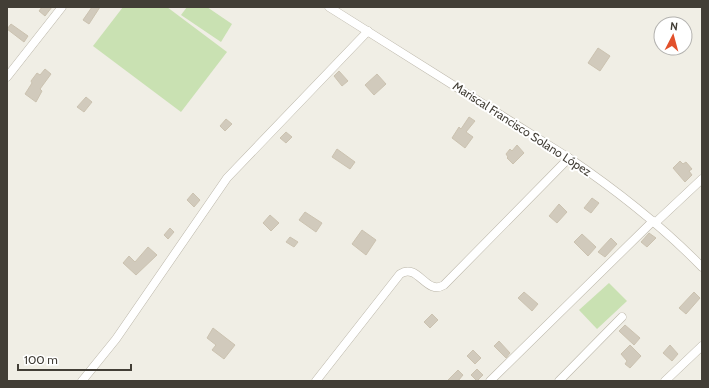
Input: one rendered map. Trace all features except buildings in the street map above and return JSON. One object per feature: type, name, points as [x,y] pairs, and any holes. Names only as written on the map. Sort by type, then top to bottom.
[{"type":"street","points":[[7,77],[62,7]]},
{"type":"street","name":"Mariscal Francisco Solano López","points":[[329,7],[569,158],[595,176],[654,222],[702,267]]},
{"type":"street","points":[[82,381],[116,339],[227,178],[368,31]]},
{"type":"street","points":[[316,381],[400,274],[405,271],[412,272],[432,286],[437,288],[444,285],[569,158]]},
{"type":"street","points":[[490,381],[654,222],[702,179]]},
{"type":"street","points":[[559,381],[622,317]]},
{"type":"street","points":[[665,381],[702,346]]},
{"type":"green space","points":[[123,7],[167,7],[227,52],[181,112],[93,46]]},
{"type":"green space","points":[[187,7],[207,7],[232,24],[221,42],[181,15]]},
{"type":"green space","points":[[609,283],[627,301],[597,329],[579,310]]}]
